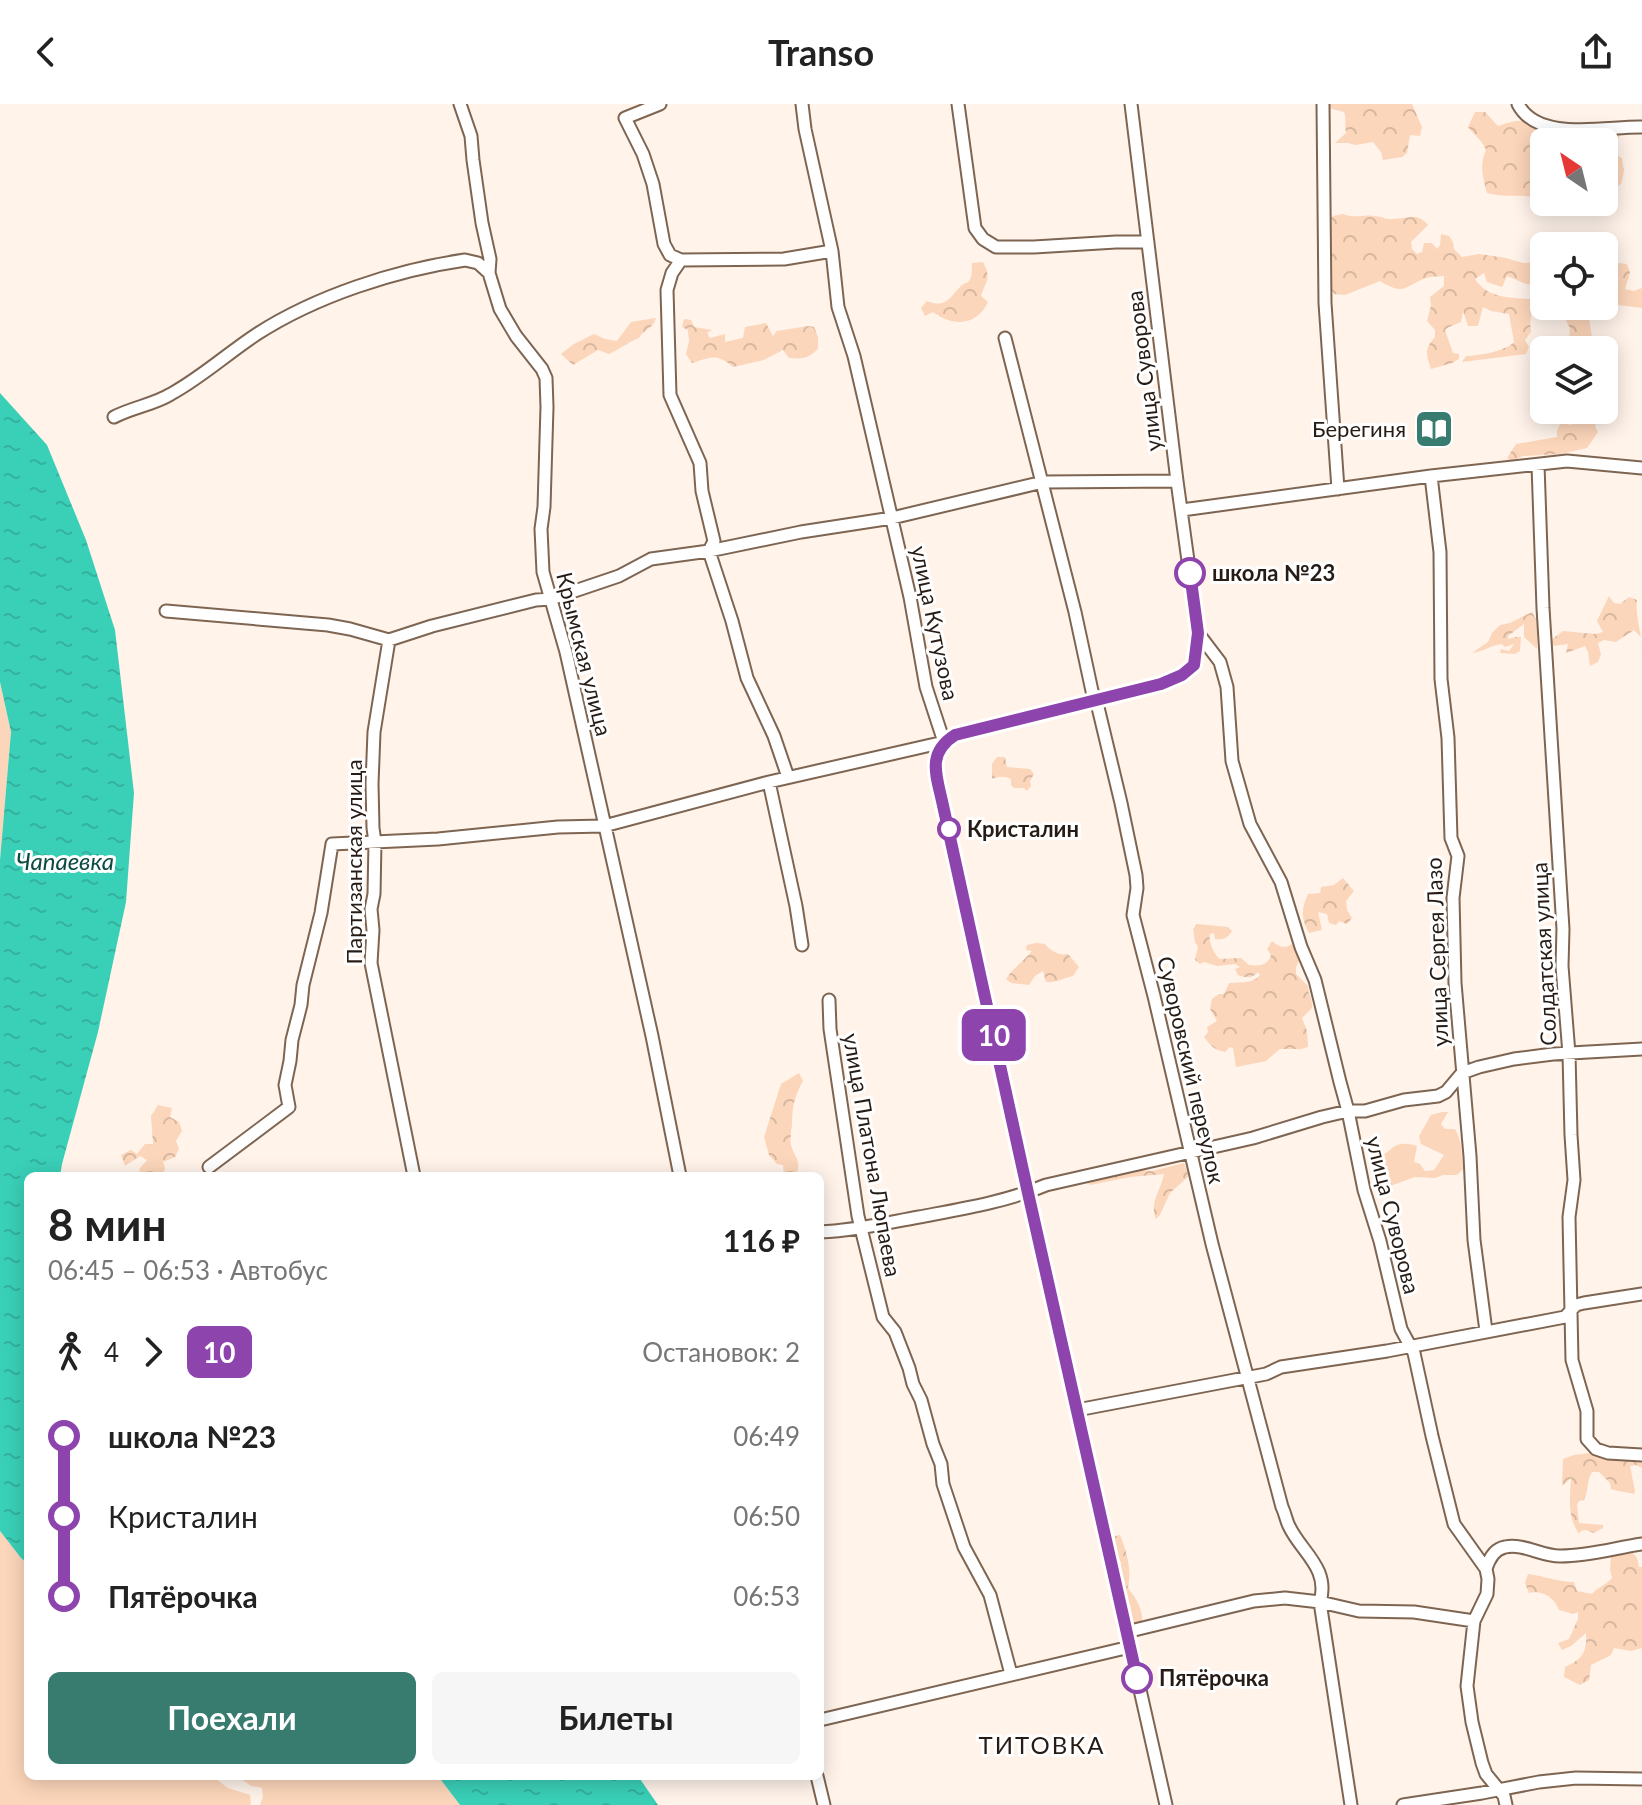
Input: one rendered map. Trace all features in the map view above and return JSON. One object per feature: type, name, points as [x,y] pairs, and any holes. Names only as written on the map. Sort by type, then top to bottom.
[{"type":"street","name":"Крымская улица","points":[[460,104],[471,136],[482,223],[490,259],[489,273],[500,309],[546,378],[545,492],[541,529],[543,572],[566,652],[679,1172]]},
{"type":"street","points":[[660,104],[625,118],[643,154],[653,184],[664,244],[670,255],[681,260],[784,259],[832,251]]},
{"type":"street","name":"улица Кутузова","points":[[802,104],[832,251],[838,307],[854,356],[892,518],[926,687],[944,742],[936,757],[936,774],[1166,1805]]},
{"type":"street","points":[[958,104],[975,228],[983,239],[996,247],[1148,242]]},
{"type":"street","name":"улица Суворова","points":[[1096,699],[1161,684],[1182,675],[1194,665],[1198,633],[1131,104]]},
{"type":"street","points":[[1323,104],[1325,303],[1338,489]]},
{"type":"street","points":[[1519,106],[1537,124],[1581,131],[1642,127]]},
{"type":"street","points":[[114,417],[126,410],[158,402],[201,376],[258,334],[307,308],[366,283],[465,260],[478,263],[489,273]]},
{"type":"street","points":[[681,260],[672,273],[667,290],[670,395],[700,463],[702,491],[714,541],[709,551],[747,678],[774,736],[788,777]]},
{"type":"street","name":"Суворовский переулок","points":[[1005,338],[1121,803],[1136,875],[1133,915],[1212,1244],[1282,1507],[1290,1527],[1322,1580],[1320,1602],[1351,1805]]},
{"type":"street","points":[[1182,510],[1567,461],[1642,468]]},
{"type":"street","name":"Солдатская улица","points":[[1538,465],[1574,1180],[1569,1217],[1572,1360],[1587,1411],[1587,1439],[1596,1449],[1608,1453],[1642,1455]]},
{"type":"street","name":"улица Сергея Лазо","points":[[1431,476],[1440,552],[1441,679],[1448,738],[1451,838],[1458,856],[1453,898],[1455,983],[1474,1240],[1486,1331]]},
{"type":"street","points":[[166,611],[328,625],[389,640],[432,626],[551,599],[619,576],[651,559],[892,518],[1043,482],[1177,481]]},
{"type":"street","name":"улица Суворова","points":[[1198,633],[1220,662],[1227,687],[1232,761],[1250,824],[1281,882],[1301,947],[1315,980],[1364,1190],[1401,1329],[1411,1346],[1454,1524],[1486,1569]]},
{"type":"street","name":"Партизанская улица","points":[[389,640],[374,732],[372,784],[375,842],[371,963],[413,1172]]},
{"type":"street","points":[[375,842],[604,826],[788,777],[944,742],[955,735],[1096,699]]},
{"type":"street","points":[[769,782],[802,945]]},
{"type":"street","name":"Партизанская улица","points":[[209,1167],[289,1107],[285,1085],[292,1040],[321,913],[329,851],[332,844],[375,842]]},
{"type":"street","name":"улица Платона Люпаева","points":[[829,1000],[830,1029],[863,1241],[883,1317],[895,1332],[921,1400],[964,1547],[990,1595],[1011,1674]]},
{"type":"street","points":[[824,1232],[945,1212],[1028,1193],[1046,1185],[1253,1138],[1322,1117],[1438,1096],[1446,1092],[1462,1073],[1514,1059],[1642,1049]]},
{"type":"street","points":[[1077,1410],[1248,1378],[1281,1367],[1387,1351],[1565,1317],[1576,1305],[1642,1294]]},
{"type":"street","points":[[1506,1805],[1504,1796],[1486,1774],[1482,1763],[1467,1686],[1474,1621],[1487,1594],[1486,1569],[1493,1553],[1511,1546],[1557,1557],[1642,1544]]},
{"type":"street","points":[[1126,1632],[1254,1601],[1285,1598],[1359,1611],[1414,1612],[1474,1621]]},
{"type":"street","points":[[824,1719],[1130,1647]]},
{"type":"street","points":[[1403,1805],[1576,1778],[1642,1779]]},
{"type":"street","points":[[818,1780],[824,1805]]},
{"type":"green space","points":[[1327,104],[1412,104],[1422,127],[1420,136],[1410,135],[1407,153],[1402,157],[1383,160],[1373,142],[1356,145],[1335,143],[1346,133],[1345,115],[1328,108]]},
{"type":"green space","points":[[1475,112],[1485,112],[1498,126],[1529,121],[1535,128],[1530,128],[1530,196],[1487,193],[1482,166],[1486,150],[1468,127]]},
{"type":"green space","points":[[1618,156],[1622,158],[1624,172],[1618,186]]},
{"type":"green space","points":[[1333,216],[1420,219],[1428,225],[1411,242],[1417,254],[1422,252],[1424,243],[1432,243],[1437,249],[1441,234],[1449,236],[1454,249],[1462,257],[1479,254],[1530,263],[1530,284],[1507,276],[1502,287],[1487,282],[1484,273],[1475,279],[1492,293],[1530,299],[1531,332],[1525,340],[1529,347],[1526,354],[1462,362],[1466,356],[1492,352],[1514,342],[1509,314],[1483,307],[1478,326],[1468,326],[1463,311],[1461,322],[1445,330],[1453,353],[1459,354],[1459,359],[1431,369],[1427,352],[1435,330],[1427,321],[1430,297],[1444,286],[1444,276],[1425,278],[1403,289],[1380,281],[1345,295],[1334,294],[1329,285],[1328,221]]},
{"type":"green space","points":[[983,262],[988,276],[981,296],[988,302],[978,316],[956,322],[933,312],[925,316],[921,308],[927,301],[939,304],[947,301],[969,281],[972,263]]},
{"type":"green space","points":[[1618,263],[1627,264],[1630,273],[1625,289],[1634,291],[1642,288],[1642,308],[1618,305]]},
{"type":"green space","points":[[656,318],[639,338],[609,354],[598,350],[573,365],[561,354],[594,334],[617,341],[631,322]]},
{"type":"green space","points":[[684,319],[691,320],[694,327],[712,330],[707,333],[710,338],[725,334],[725,342],[743,338],[745,327],[766,323],[773,336],[777,331],[814,327],[818,349],[808,357],[798,358],[789,358],[783,350],[764,360],[733,367],[714,358],[692,363],[686,354],[689,341],[688,330],[682,327]]},
{"type":"green space","points":[[1567,320],[1589,320],[1592,336],[1569,336]]},
{"type":"green space","points":[[1560,424],[1596,424],[1598,432],[1587,448],[1560,454],[1523,456],[1511,461],[1507,458],[1516,444],[1557,437]]},
{"type":"green space","points":[[1609,596],[1614,603],[1620,604],[1629,597],[1637,600],[1641,637],[1634,630],[1616,642],[1604,640],[1598,643],[1601,654],[1598,662],[1590,666],[1585,646],[1566,653],[1568,644],[1553,646],[1551,640],[1563,631],[1603,632],[1597,621]]},
{"type":"green space","points":[[1532,612],[1537,625],[1537,649],[1524,637],[1524,624],[1508,636],[1508,639],[1521,637],[1520,651],[1515,654],[1500,653],[1501,649],[1509,651],[1514,644],[1505,647],[1502,644],[1472,653],[1488,642],[1500,625]]},
{"type":"green space","points":[[0,682],[11,732],[0,860]]},
{"type":"green space","points":[[997,757],[1005,757],[1007,767],[1030,769],[1034,774],[1027,791],[1014,788],[1009,778],[992,779],[992,764]]},
{"type":"green space","points":[[1343,878],[1354,891],[1346,901],[1352,918],[1347,924],[1339,921],[1336,925],[1329,923],[1327,914],[1318,912],[1322,930],[1309,933],[1303,914],[1308,894],[1320,893],[1321,887],[1334,885]]},
{"type":"green space","points":[[1197,924],[1228,927],[1232,931],[1221,939],[1215,939],[1214,933],[1210,934],[1212,948],[1220,959],[1241,958],[1249,965],[1260,965],[1270,959],[1267,949],[1272,941],[1282,947],[1292,944],[1300,959],[1296,974],[1308,986],[1312,1002],[1312,1008],[1302,1018],[1308,1047],[1280,1049],[1266,1061],[1236,1067],[1233,1048],[1225,1052],[1208,1042],[1204,1037],[1207,1027],[1217,1021],[1210,1009],[1212,999],[1224,994],[1229,983],[1250,981],[1260,975],[1258,972],[1244,977],[1238,975],[1235,969],[1240,967],[1235,964],[1217,966],[1204,962],[1200,964],[1195,960],[1198,947],[1193,929]]},
{"type":"green space","points":[[1045,944],[1058,954],[1068,954],[1079,967],[1073,976],[1046,982],[1043,971],[1029,985],[1011,983],[1006,979],[1032,951],[1026,950],[1027,945]]},
{"type":"green space","points":[[799,1073],[803,1081],[792,1113],[791,1145],[797,1160],[797,1172],[784,1172],[783,1165],[777,1164],[769,1155],[764,1137],[781,1084]]},
{"type":"green space","points":[[158,1105],[172,1108],[170,1117],[179,1122],[182,1131],[176,1141],[179,1149],[175,1157],[163,1162],[164,1172],[139,1172],[147,1160],[140,1156],[125,1166],[121,1155],[131,1150],[137,1154],[145,1144],[153,1144],[151,1116]]},
{"type":"green space","points":[[1448,1112],[1441,1124],[1445,1129],[1455,1129],[1458,1134],[1463,1169],[1457,1175],[1415,1177],[1385,1186],[1377,1156],[1397,1145],[1417,1146],[1414,1162],[1425,1171],[1434,1170],[1444,1155],[1421,1144],[1419,1136],[1431,1115]]},
{"type":"green space","points":[[1184,1163],[1189,1176],[1170,1193],[1156,1219],[1155,1201],[1164,1174],[1090,1185],[1085,1181],[1135,1170],[1152,1171]]},
{"type":"green space","points":[[1590,1453],[1642,1457],[1642,1468],[1630,1466],[1634,1494],[1611,1489],[1610,1483],[1599,1472],[1592,1472],[1584,1500],[1577,1505],[1579,1523],[1603,1525],[1603,1528],[1594,1533],[1586,1530],[1579,1534],[1571,1514],[1571,1478],[1562,1486],[1563,1459]]},
{"type":"green space","points":[[0,1531],[24,1561],[24,1780],[217,1780],[228,1788],[250,1795],[251,1805],[0,1805]]},
{"type":"green space","points":[[1120,1535],[1128,1561],[1128,1588],[1141,1613],[1142,1622],[1137,1625],[1130,1622],[1128,1614],[1131,1607],[1124,1601],[1121,1592],[1121,1562],[1115,1558],[1115,1536]]},
{"type":"green space","points":[[1632,1552],[1639,1567],[1642,1567],[1642,1648],[1631,1651],[1614,1648],[1611,1655],[1591,1665],[1589,1680],[1580,1685],[1564,1677],[1565,1667],[1583,1654],[1586,1633],[1562,1650],[1558,1643],[1569,1639],[1578,1612],[1573,1614],[1559,1610],[1547,1596],[1529,1593],[1525,1583],[1528,1574],[1574,1582],[1577,1591],[1592,1594],[1612,1578],[1611,1553]]},
{"type":"green space","points":[[243,1780],[441,1780],[460,1805],[260,1805],[262,1788]]},
{"type":"water","name":"Чапаевка","points":[[0,393],[47,445],[86,540],[115,630],[134,793],[126,902],[98,1032],[61,1172],[24,1172],[24,1561],[0,1531],[0,860],[11,732],[0,682]]},
{"type":"water","points":[[441,1780],[641,1780],[658,1805],[460,1805]]},
{"type":"bus line","name":"10","points":[[1137,1678],[936,774],[936,757],[944,742],[955,735],[1161,684],[1182,675],[1194,665],[1198,633],[1190,573]]},
{"type":"place","name":"Берегиня","points":[[1434,429]]},
{"type":"place","name":"школа №23","points":[[1190,573]]},
{"type":"place","name":"Кристалин","points":[[949,829]]},
{"type":"place","name":"Пятёрочка","points":[[1137,1678]]},
{"type":"district","name":"ТИТОВКА","points":[[1042,1746]]}]
